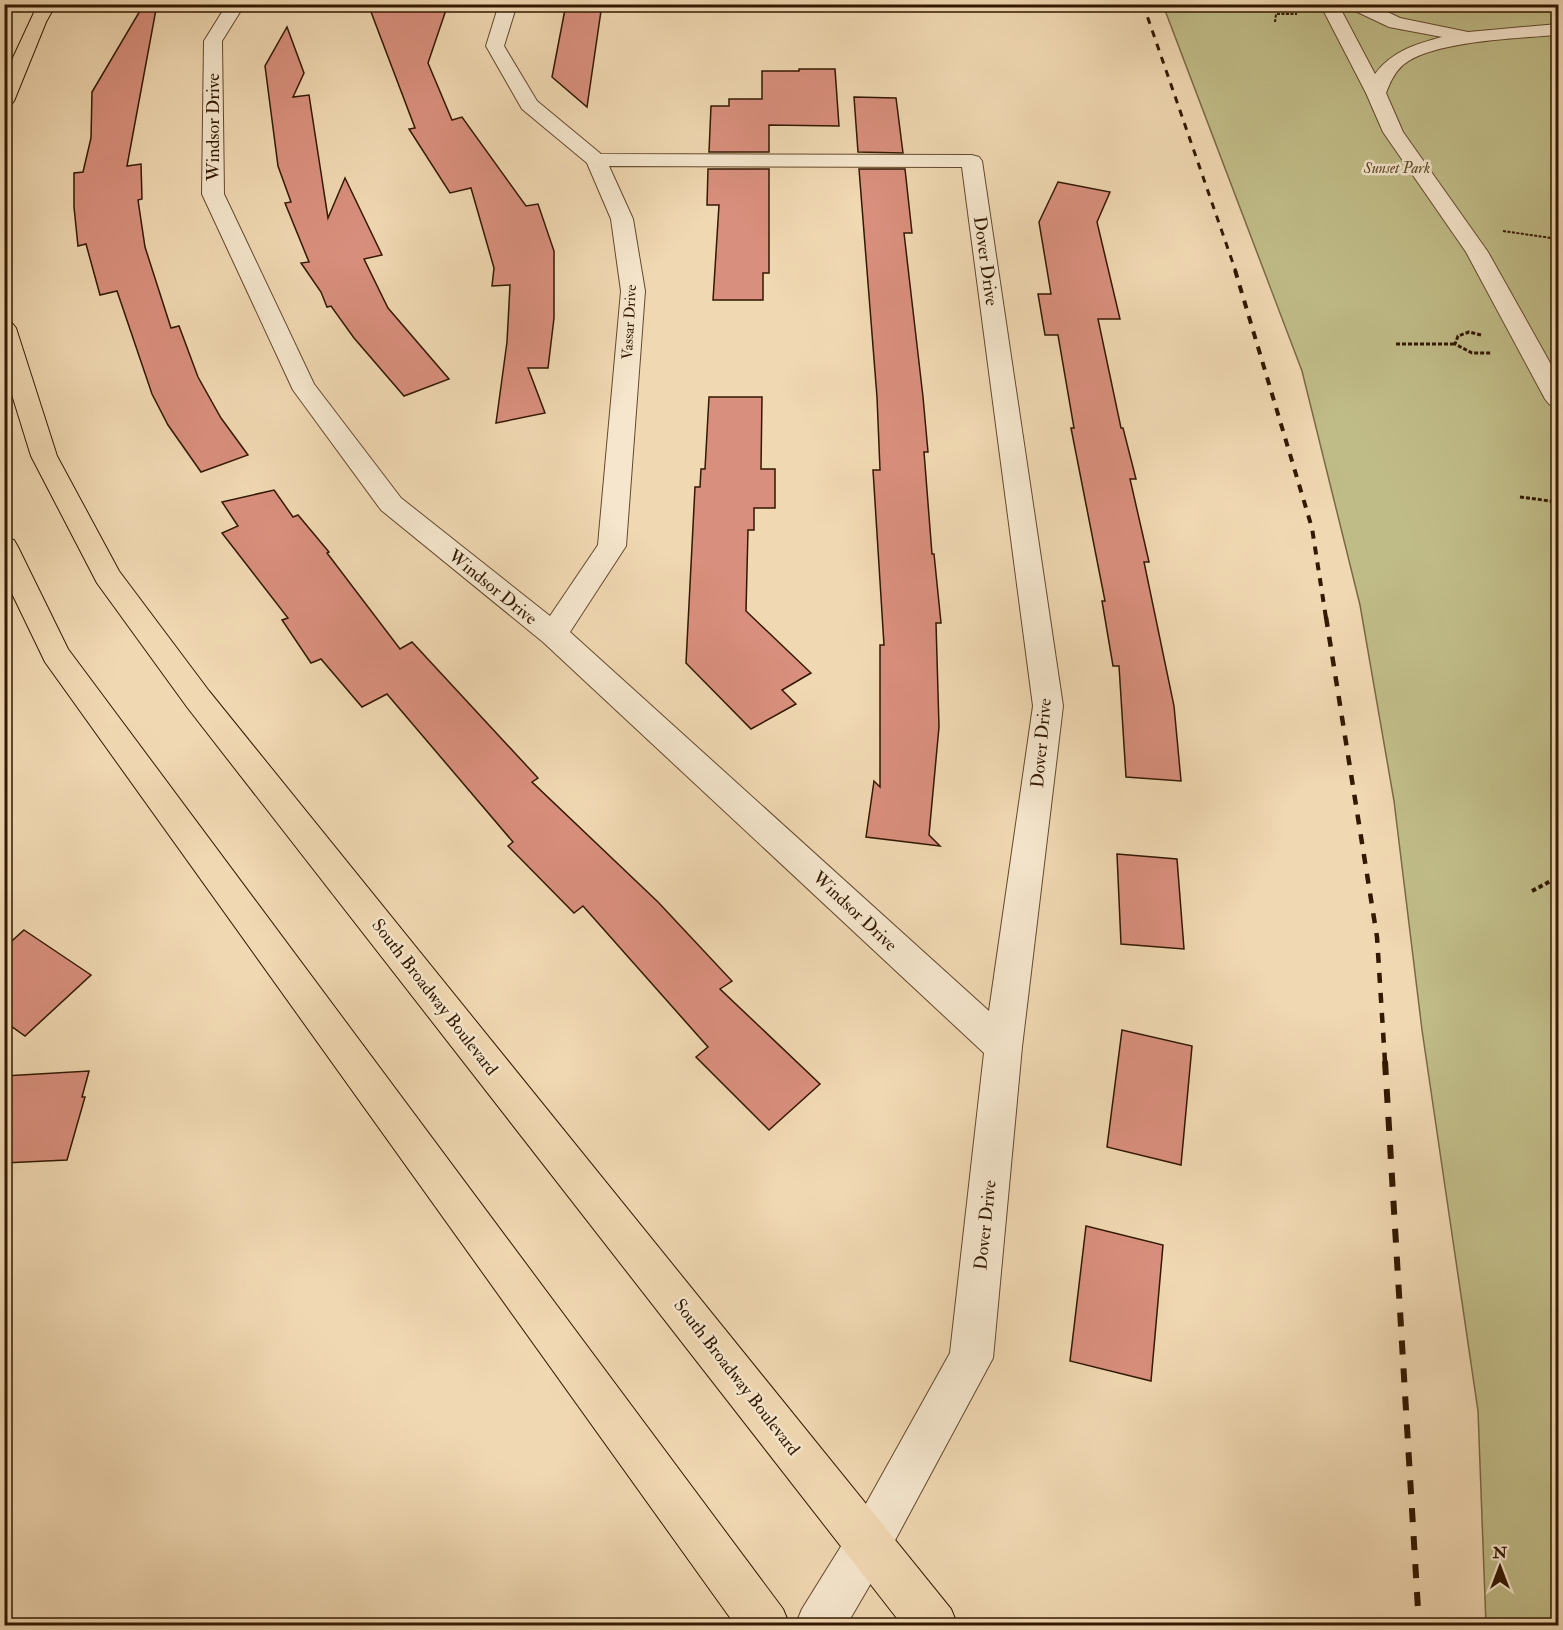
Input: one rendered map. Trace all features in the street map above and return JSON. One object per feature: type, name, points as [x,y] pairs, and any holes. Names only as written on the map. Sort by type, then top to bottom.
[{"type":"main road","points":[[4,101],[37,21],[47,4]]},
{"type":"main road","name":"South Broadway Boulevard","points":[[4,328],[44,456],[107,576],[198,699],[934,1626]]},
{"type":"main road","points":[[4,546],[57,654],[766,1626]]},
{"type":"street","name":"Windsor Drive","points":[[237,4],[213,41],[213,194],[302,385],[391,504],[553,634],[1003,1047]]},
{"type":"street","name":"Vassar Drive","points":[[508,4],[495,46],[529,105],[596,160],[622,219],[633,291],[612,546],[553,634]]},
{"type":"street","points":[[1329,4],[1376,93],[1393,132],[1477,252],[1558,399]]},
{"type":"street","points":[[1355,4],[1395,23],[1476,37]]},
{"type":"street","points":[[1376,93],[1384,75],[1397,60],[1426,47],[1476,37],[1558,29]]},
{"type":"street","name":"Dover Drive","points":[[596,160],[972,161],[1048,706],[1003,1047],[970,1358],[869,1544],[819,1626]]},
{"type":"path","points":[[1282,4],[1287,12]]},
{"type":"path","points":[[1461,227],[1558,239]]},
{"type":"path","points":[[1396,344],[1455,344]]},
{"type":"path","points":[[1520,497],[1558,502]]},
{"type":"path","points":[[1532,891],[1558,877]]},
{"type":"green space","name":"Sunset Park","points":[[1163,5],[1558,5],[1558,1625],[1486,1625],[1478,1411],[1422,1030],[1394,801],[1360,605],[1302,371]]},
{"type":"building","points":[[144,4],[157,4],[127,166],[141,164],[142,199],[138,200],[145,247],[171,328],[179,326],[198,377],[221,418],[248,455],[201,472],[168,425],[152,394],[117,291],[100,295],[86,244],[78,246],[74,207],[74,173],[83,172],[91,138],[92,92]]},
{"type":"building","points":[[368,4],[403,4],[406,10],[408,4],[448,4],[428,63],[452,120],[462,117],[526,206],[538,204],[554,251],[554,318],[548,368],[528,368],[545,413],[496,423],[507,342],[510,285],[492,286],[494,268],[471,188],[450,193],[409,129],[415,128]]},
{"type":"building","points":[[566,4],[602,4],[587,107],[552,77]]},
{"type":"building","points":[[287,27],[304,73],[293,97],[309,95],[328,218],[345,178],[382,255],[364,259],[388,308],[449,379],[404,396],[354,338],[331,306],[327,307],[321,292],[301,263],[309,262],[285,203],[291,202],[278,166],[265,66]]},
{"type":"building","points":[[799,69],[835,69],[839,126],[769,125],[769,152],[709,152],[711,106],[729,106],[729,99],[762,99],[762,71],[799,71]]},
{"type":"building","points":[[854,97],[896,98],[903,153],[858,152]]},
{"type":"building","points":[[708,169],[769,169],[769,273],[763,273],[763,300],[713,300],[719,205],[707,205]]},
{"type":"building","points":[[859,169],[905,169],[912,233],[904,233],[923,397],[928,452],[924,452],[932,554],[934,554],[941,623],[936,623],[939,727],[929,835],[940,846],[866,837],[874,781],[880,787],[880,645],[884,645],[873,470],[880,470],[877,397]]},
{"type":"building","points":[[1058,182],[1110,192],[1097,222],[1120,319],[1098,319],[1121,428],[1123,428],[1136,479],[1130,479],[1149,562],[1144,562],[1174,706],[1181,781],[1126,777],[1119,666],[1113,666],[1102,601],[1105,601],[1071,428],[1074,428],[1058,335],[1045,335],[1038,294],[1051,294],[1039,222]]},
{"type":"building","points":[[709,397],[762,397],[761,469],[775,469],[775,508],[754,508],[754,530],[748,530],[746,611],[811,673],[782,690],[796,704],[751,729],[686,663],[695,487],[700,487],[701,469],[705,469]]},
{"type":"building","points":[[274,490],[293,517],[298,515],[329,552],[327,553],[400,649],[412,642],[538,778],[532,782],[658,902],[732,981],[720,989],[820,1084],[769,1130],[696,1057],[708,1047],[583,906],[574,913],[508,846],[513,842],[387,694],[362,707],[321,659],[311,663],[282,620],[288,618],[222,533],[238,526],[222,502]]},
{"type":"building","points":[[1117,854],[1177,859],[1184,949],[1121,944]]},
{"type":"building","points":[[24,930],[91,975],[25,1036],[4,1021],[4,948]]},
{"type":"building","points":[[1122,1030],[1192,1046],[1181,1165],[1107,1147]]},
{"type":"building","points":[[89,1071],[82,1097],[85,1097],[67,1160],[4,1163],[4,1076]]},
{"type":"building","points":[[1086,1226],[1163,1245],[1151,1381],[1070,1361]]},
{"type":"railway","points":[[1143,4],[1236,272]]},
{"type":"railway","points":[[1235,270],[1312,528],[1326,618]]},
{"type":"railway","points":[[1326,617],[1377,937],[1385,1062]]},
{"type":"railway","points":[[1385,1061],[1419,1626]]}]
